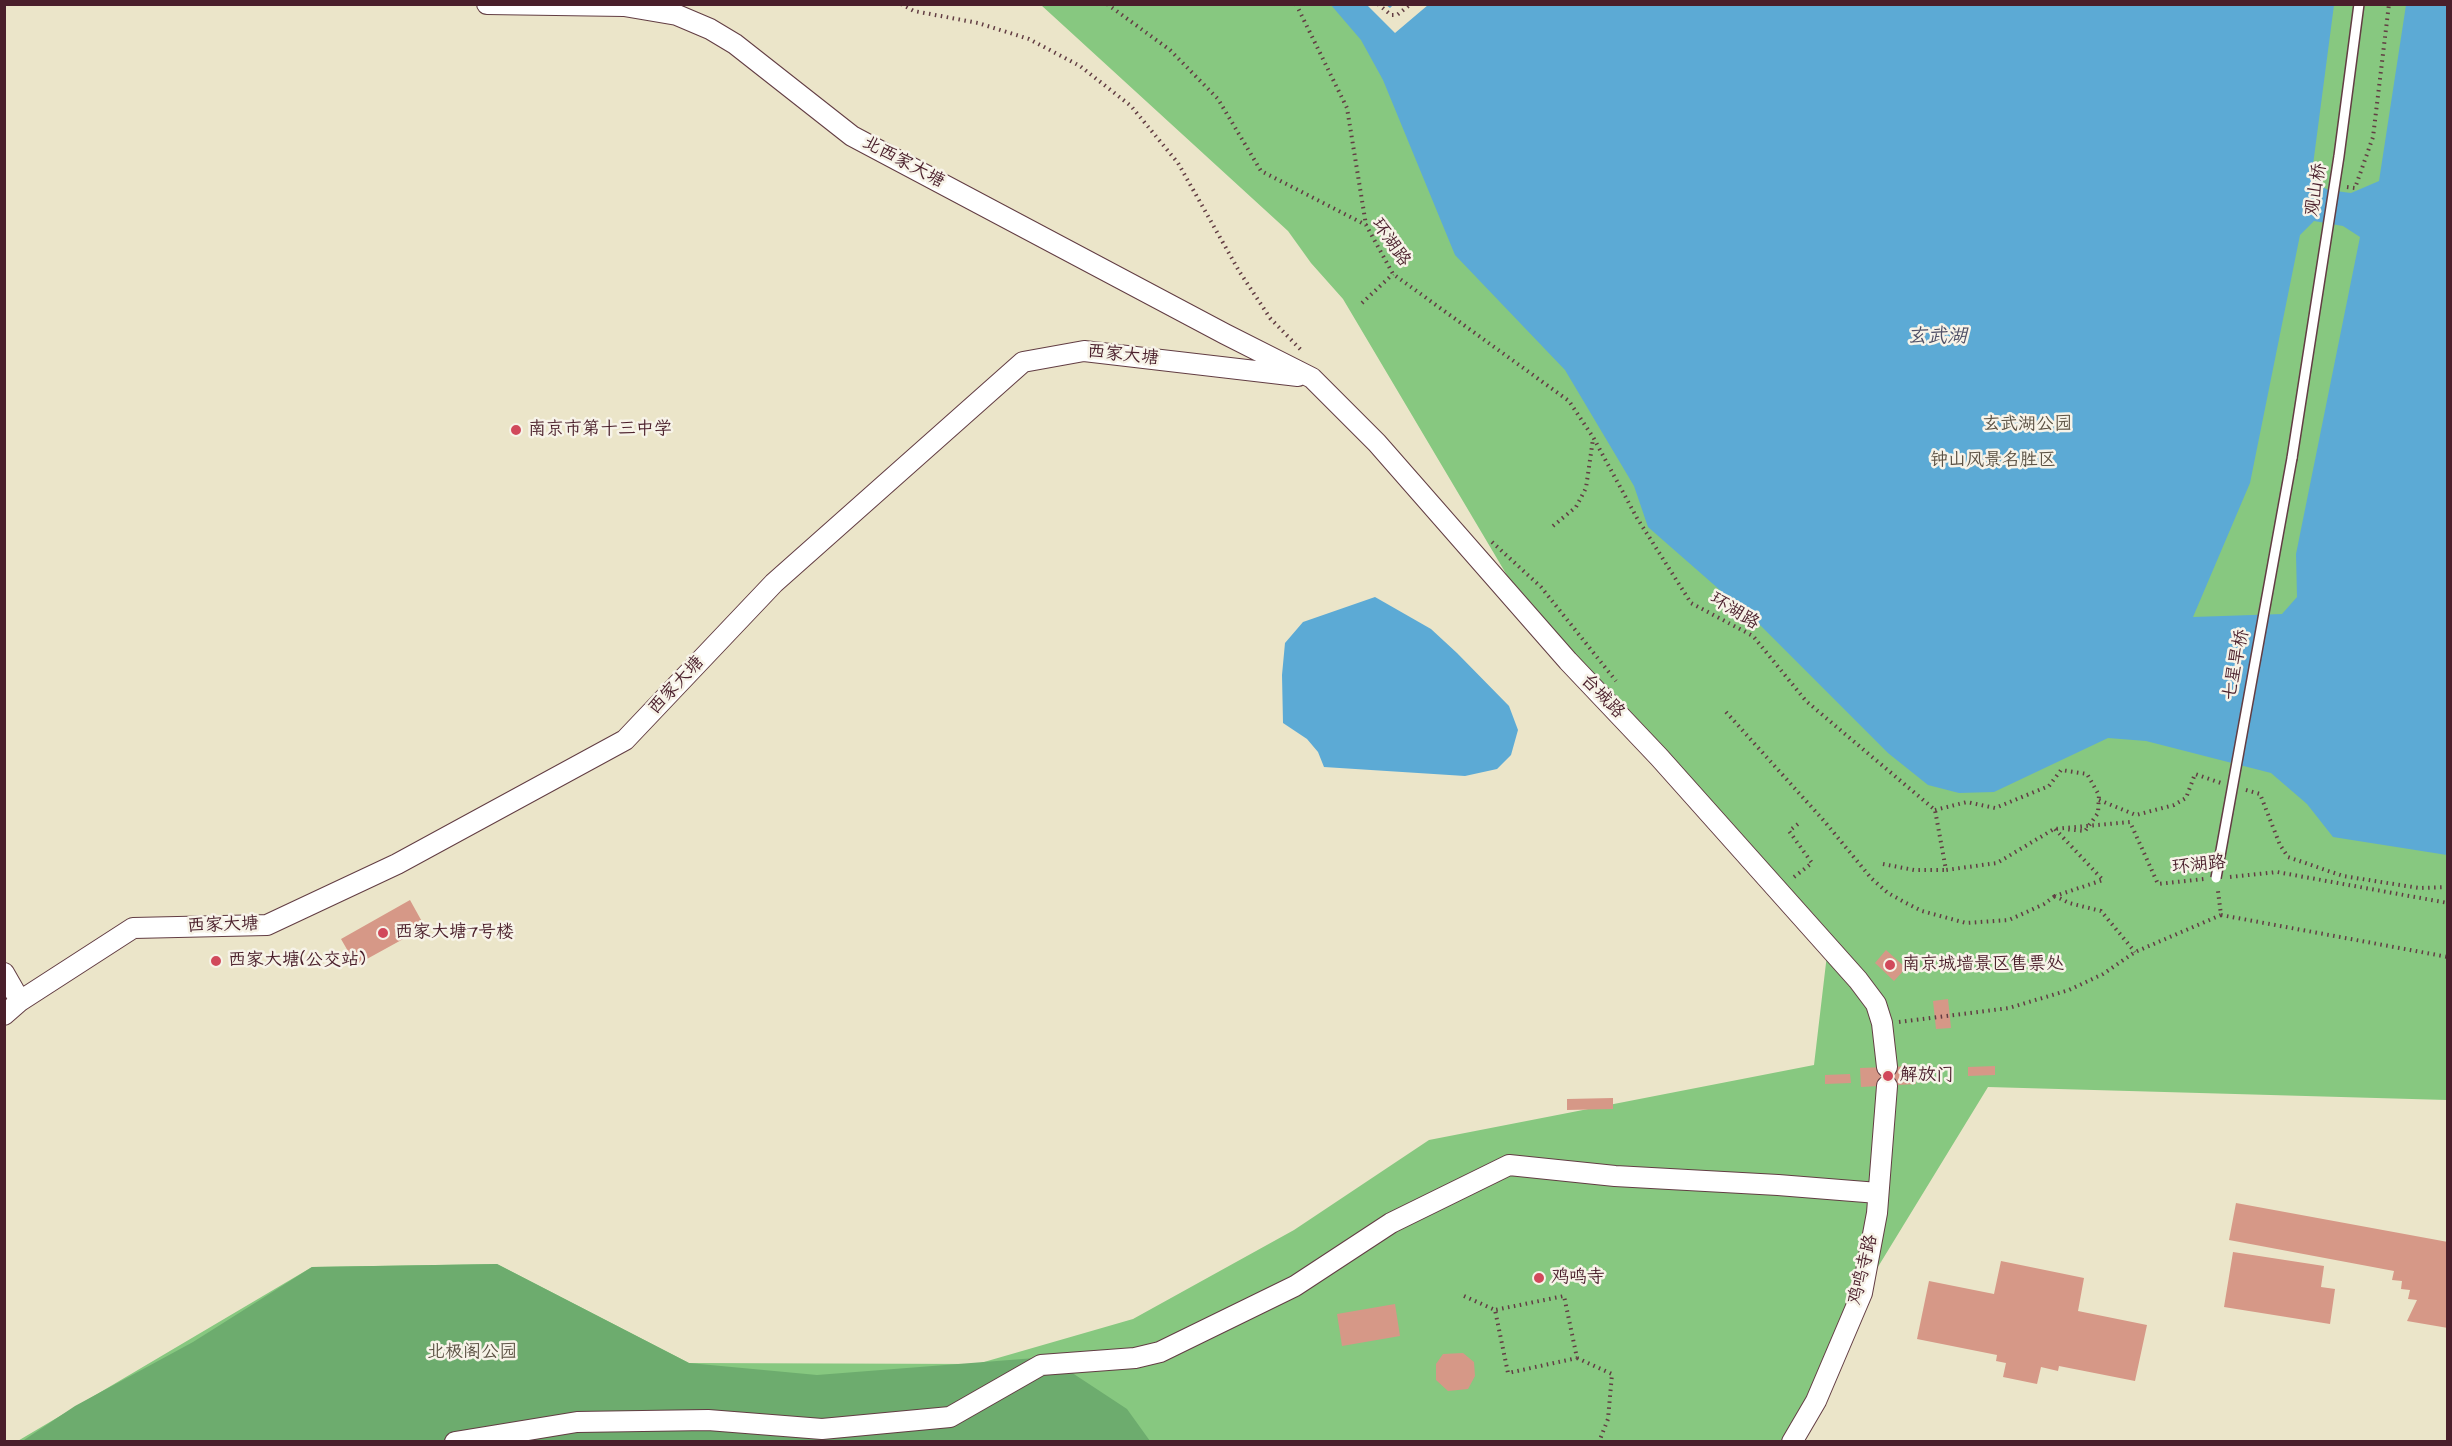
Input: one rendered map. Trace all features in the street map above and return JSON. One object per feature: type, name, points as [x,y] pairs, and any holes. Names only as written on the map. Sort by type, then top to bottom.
[{"type":"street","name":"北西家大塘","points":[[487,4],[624,6],[677,15],[710,29],[735,44],[852,136],[1312,378]]},
{"type":"street","name":"西家大塘","points":[[4,1015],[20,1000],[133,928],[267,925],[397,864],[625,740],[774,583],[1023,362],[1084,351],[1312,378]]},
{"type":"street","name":"台城路","points":[[1312,378],[1377,443],[1568,661],[1659,757],[1828,946],[1890,1022]]},
{"type":"street","points":[[4,973],[20,1000]]},
{"type":"street","name":"鸡鸣寺路","points":[[1792,1442],[1816,1401],[1862,1293],[1877,1213],[1890,1022]]},
{"type":"street","points":[[455,1442],[577,1422],[708,1420],[822,1429],[950,1417],[1041,1365],[1135,1359],[1160,1352],[1295,1286],[1391,1223],[1509,1164],[1615,1176],[1878,1193]]},
{"type":"lane","name":"观山桥","points":[[2292,458],[2339,156],[2359,4]]},
{"type":"lane","name":"七星旱桥","points":[[2217,878],[2292,458]]},
{"type":"path","name":"环湖路","points":[[1107,4],[1170,50],[1218,99],[1261,171],[1366,225],[1393,274],[1569,401],[1593,437],[1637,518],[1691,603],[1753,636],[1806,701],[1935,810]]},
{"type":"path","points":[[1296,4],[1347,108],[1366,225]]},
{"type":"path","points":[[1378,4],[1391,15],[1397,15],[1412,4]]},
{"type":"path","points":[[2334,186],[2355,188],[2373,136],[2389,4]]},
{"type":"path","points":[[1362,303],[1393,274]]},
{"type":"path","points":[[1553,526],[1576,507],[1586,488],[1593,437]]},
{"type":"path","points":[[1726,712],[1825,822],[1871,878],[1897,898],[1922,911],[1966,923],[2009,920],[2044,904],[2055,896],[2103,880],[2054,828]]},
{"type":"path","points":[[1883,864],[1914,870],[1946,870],[1997,863],[2054,828],[2085,831],[2098,813],[2099,800],[2099,795],[2087,774],[2061,770],[2049,786],[1995,808],[1967,802],[1935,810],[1946,870]]},
{"type":"path","points":[[2099,800],[2136,815],[2174,805],[2186,798],[2195,774],[2226,785]]},
{"type":"path","points":[[2237,788],[2260,794],[2280,845],[2288,857],[2343,876],[2419,888],[2448,887]]},
{"type":"path","name":"环湖路","points":[[2089,825],[2130,822],[2158,884],[2205,879]]},
{"type":"path","points":[[1794,877],[1812,863],[1789,831],[1798,824]]},
{"type":"path","name":"环湖路","points":[[2229,877],[2277,872],[2448,903]]},
{"type":"path","points":[[2217,878],[2221,915]]},
{"type":"path","points":[[2055,896],[2069,903],[2102,911],[2135,952]]},
{"type":"path","points":[[1890,1022],[2009,1008],[2069,990],[2103,974],[2135,952],[2221,915],[2448,957]]},
{"type":"path","points":[[1464,1296],[1496,1310],[1564,1296],[1577,1359]]},
{"type":"path","points":[[1496,1310],[1508,1373],[1577,1359],[1612,1374],[1608,1419],[1599,1442]]},
{"type":"green space","name":"玄武湖公园","points":[[1041,5],[2447,5],[2447,1100],[1988,1087],[1862,1293],[1801,1441],[16,1442],[312,1267],[497,1264],[689,1363],[977,1364],[1133,1319],[1294,1230],[1429,1140],[1814,1065],[1828,946],[1562,668],[1343,299],[1311,263],[1288,231]]},
{"type":"green space","name":"北极阁公园","points":[[497,1264],[689,1363],[817,1375],[1048,1357],[1127,1409],[1150,1441],[21,1442],[75,1406],[193,1342],[312,1267]]},
{"type":"water","name":"玄武湖","points":[[1331,5],[2334,5],[2311,180],[2328,190],[2351,193],[2379,181],[2406,5],[2447,5],[2447,855],[2333,837],[2307,804],[2271,773],[2146,741],[2108,738],[1994,792],[1959,793],[1928,785],[1888,753],[1761,626],[1648,527],[1634,486],[1565,370],[1455,255],[1383,80],[1361,40]],"holes":[[[2314,221],[2343,226],[2360,237],[2296,554],[2297,597],[2282,614],[2193,617],[2250,483],[2300,235]]]},
{"type":"water","points":[[1375,597],[1431,629],[1509,706],[1518,730],[1511,755],[1497,769],[1465,776],[1324,767],[1318,752],[1307,739],[1283,723],[1282,675],[1285,643],[1303,622]]},
{"type":"pier","points":[[1367,5],[1386,5],[1390,8],[1393,5],[1428,5],[1395,33]]},
{"type":"building","name":"西家大塘7号楼","points":[[410,900],[425,927],[356,965],[341,939]]},
{"type":"building","name":"南京城墙景区售票处","points":[[1886,950],[1906,968],[1894,981],[1875,963]]},
{"type":"building","name":"解放门","points":[[1948,999],[1951,1028],[1936,1029],[1933,1001]]},
{"type":"building","name":"解放门","points":[[1915,1066],[1916,1084],[1861,1087],[1860,1068]]},
{"type":"building","points":[[1995,1066],[1995,1075],[1968,1076],[1968,1067]]},
{"type":"building","points":[[1850,1074],[1851,1083],[1825,1084],[1825,1075]]},
{"type":"building","points":[[1613,1098],[1613,1109],[1567,1110],[1567,1099]]},
{"type":"building","points":[[2236,1203],[2448,1242],[2448,1328],[2407,1321],[2417,1300],[2408,1299],[2410,1290],[2401,1289],[2402,1281],[2392,1280],[2394,1271],[2229,1240]]},
{"type":"building","points":[[2233,1252],[2324,1266],[2321,1287],[2335,1289],[2330,1324],[2224,1307]]},
{"type":"building","points":[[2001,1261],[2084,1278],[2078,1311],[2147,1325],[2135,1381],[2059,1366],[2058,1371],[2041,1367],[2037,1384],[2003,1377],[2006,1363],[1996,1361],[1997,1355],[1917,1339],[1929,1281],[1994,1294]]},
{"type":"building","points":[[1395,1304],[1400,1336],[1342,1346],[1337,1314]]},
{"type":"building","points":[[1463,1353],[1474,1362],[1475,1376],[1468,1389],[1448,1391],[1436,1380],[1436,1364],[1443,1354]]},
{"type":"place","name":"南京市第十三中学","points":[[516,430]]},
{"type":"place","name":"西家大塘7号楼","points":[[383,933]]},
{"type":"place","name":"西家大塘(公交站)","points":[[216,961]]},
{"type":"place","name":"南京城墙景区售票处","points":[[1890,965]]},
{"type":"place","name":"解放门","points":[[1888,1076]]},
{"type":"place","name":"鸡鸣寺","points":[[1539,1278]]},
{"type":"park label","name":"钟山风景名胜区","points":[[1993,461]]}]
